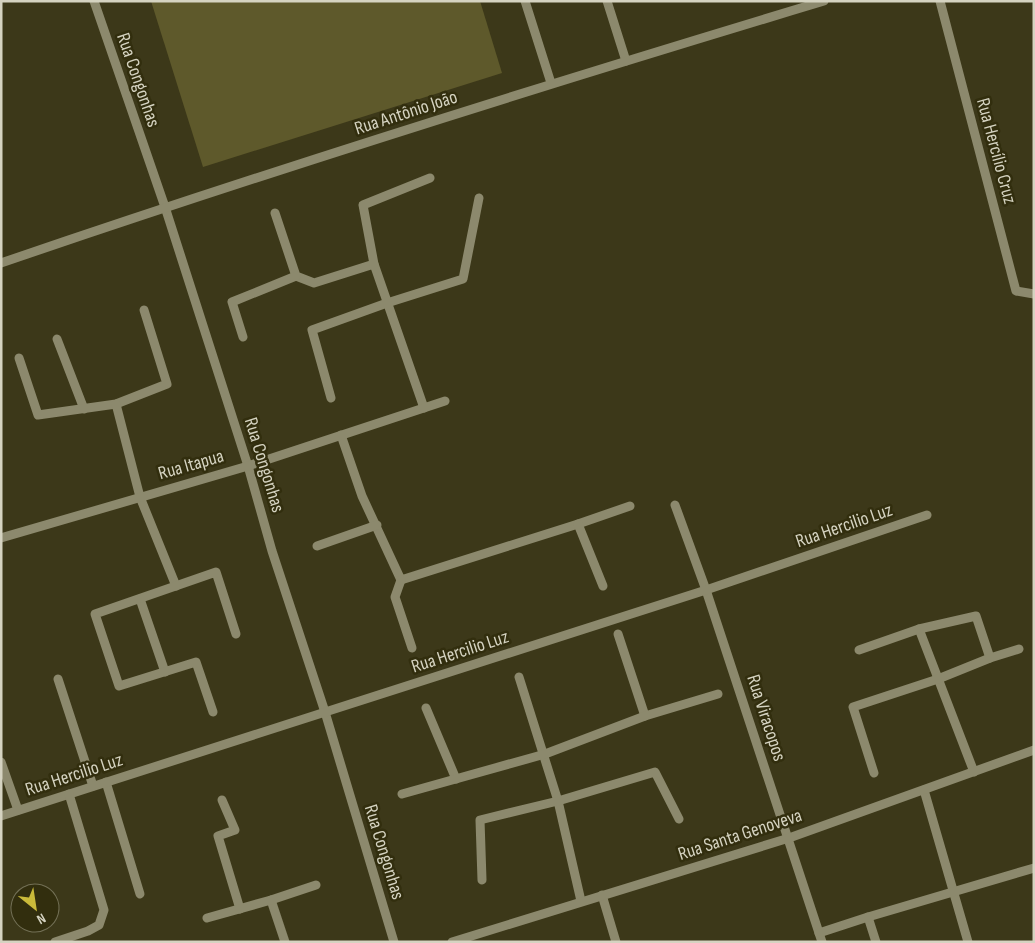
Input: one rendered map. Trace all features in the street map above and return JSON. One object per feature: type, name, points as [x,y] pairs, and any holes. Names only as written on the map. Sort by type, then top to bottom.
[{"type":"street","name":"Rua Congonhas","points":[[94,1],[165,207],[248,466],[272,551],[325,712],[394,942]]},
{"type":"street","points":[[525,1],[551,83]]},
{"type":"street","points":[[607,1],[626,61]]},
{"type":"street","name":"Rua Antônio João","points":[[1,263],[165,207],[551,83],[824,1]]},
{"type":"street","name":"Rua Hercílio Cruz","points":[[940,1],[1016,291],[1034,294]]},
{"type":"street","points":[[424,408],[374,264],[363,205],[430,178]]},
{"type":"street","points":[[331,398],[312,330],[387,303],[463,279],[479,198]]},
{"type":"street","points":[[275,213],[296,276]]},
{"type":"street","points":[[243,337],[232,302],[296,276],[314,283],[374,264]]},
{"type":"street","points":[[19,358],[38,415],[116,404],[167,384],[144,310]]},
{"type":"street","points":[[57,339],[84,409]]},
{"type":"street","name":"Rua Itapua","points":[[1,538],[248,466],[445,401]]},
{"type":"street","points":[[116,404],[140,497],[176,586]]},
{"type":"street","points":[[341,435],[362,496],[401,580],[395,597],[412,648]]},
{"type":"street","name":"Rua Viracopos","points":[[675,505],[706,590],[821,938]]},
{"type":"street","points":[[401,580],[630,506]]},
{"type":"street","name":"Rua Hercilio Luz","points":[[1,816],[706,590],[927,515]]},
{"type":"street","points":[[578,524],[603,586]]},
{"type":"street","points":[[317,546],[377,525]]},
{"type":"street","points":[[213,712],[196,662],[120,686],[95,614],[216,572],[236,634]]},
{"type":"street","points":[[140,598],[165,672]]},
{"type":"street","points":[[859,650],[919,629],[976,616],[990,658]]},
{"type":"street","points":[[919,629],[974,772]]},
{"type":"street","points":[[618,634],[645,716]]},
{"type":"street","points":[[874,773],[853,707],[938,679],[990,658],[1019,649]]},
{"type":"street","points":[[519,677],[558,801],[581,901]]},
{"type":"street","points":[[58,679],[93,786]]},
{"type":"street","points":[[402,794],[544,754],[645,716],[718,694]]},
{"type":"street","points":[[426,708],[456,779]]},
{"type":"street","name":"Rua Santa Genoveva","points":[[452,942],[789,838],[1034,750]]},
{"type":"street","points":[[1,762],[18,810]]},
{"type":"street","points":[[482,880],[480,820],[558,801],[655,772],[679,819]]},
{"type":"street","points":[[106,782],[140,894]]},
{"type":"street","points":[[924,790],[968,942]]},
{"type":"street","points":[[55,942],[88,931],[99,924],[104,910],[69,794]]},
{"type":"street","points":[[222,800],[235,830],[218,836],[240,909]]},
{"type":"street","points":[[821,938],[868,917],[1034,868]]},
{"type":"street","points":[[207,918],[316,885]]},
{"type":"street","points":[[602,895],[616,942]]},
{"type":"street","points":[[271,900],[285,942]]},
{"type":"street","points":[[868,917],[876,942]]},
{"type":"shaded area","points":[[151,1],[480,1],[502,73],[203,167]]}]
